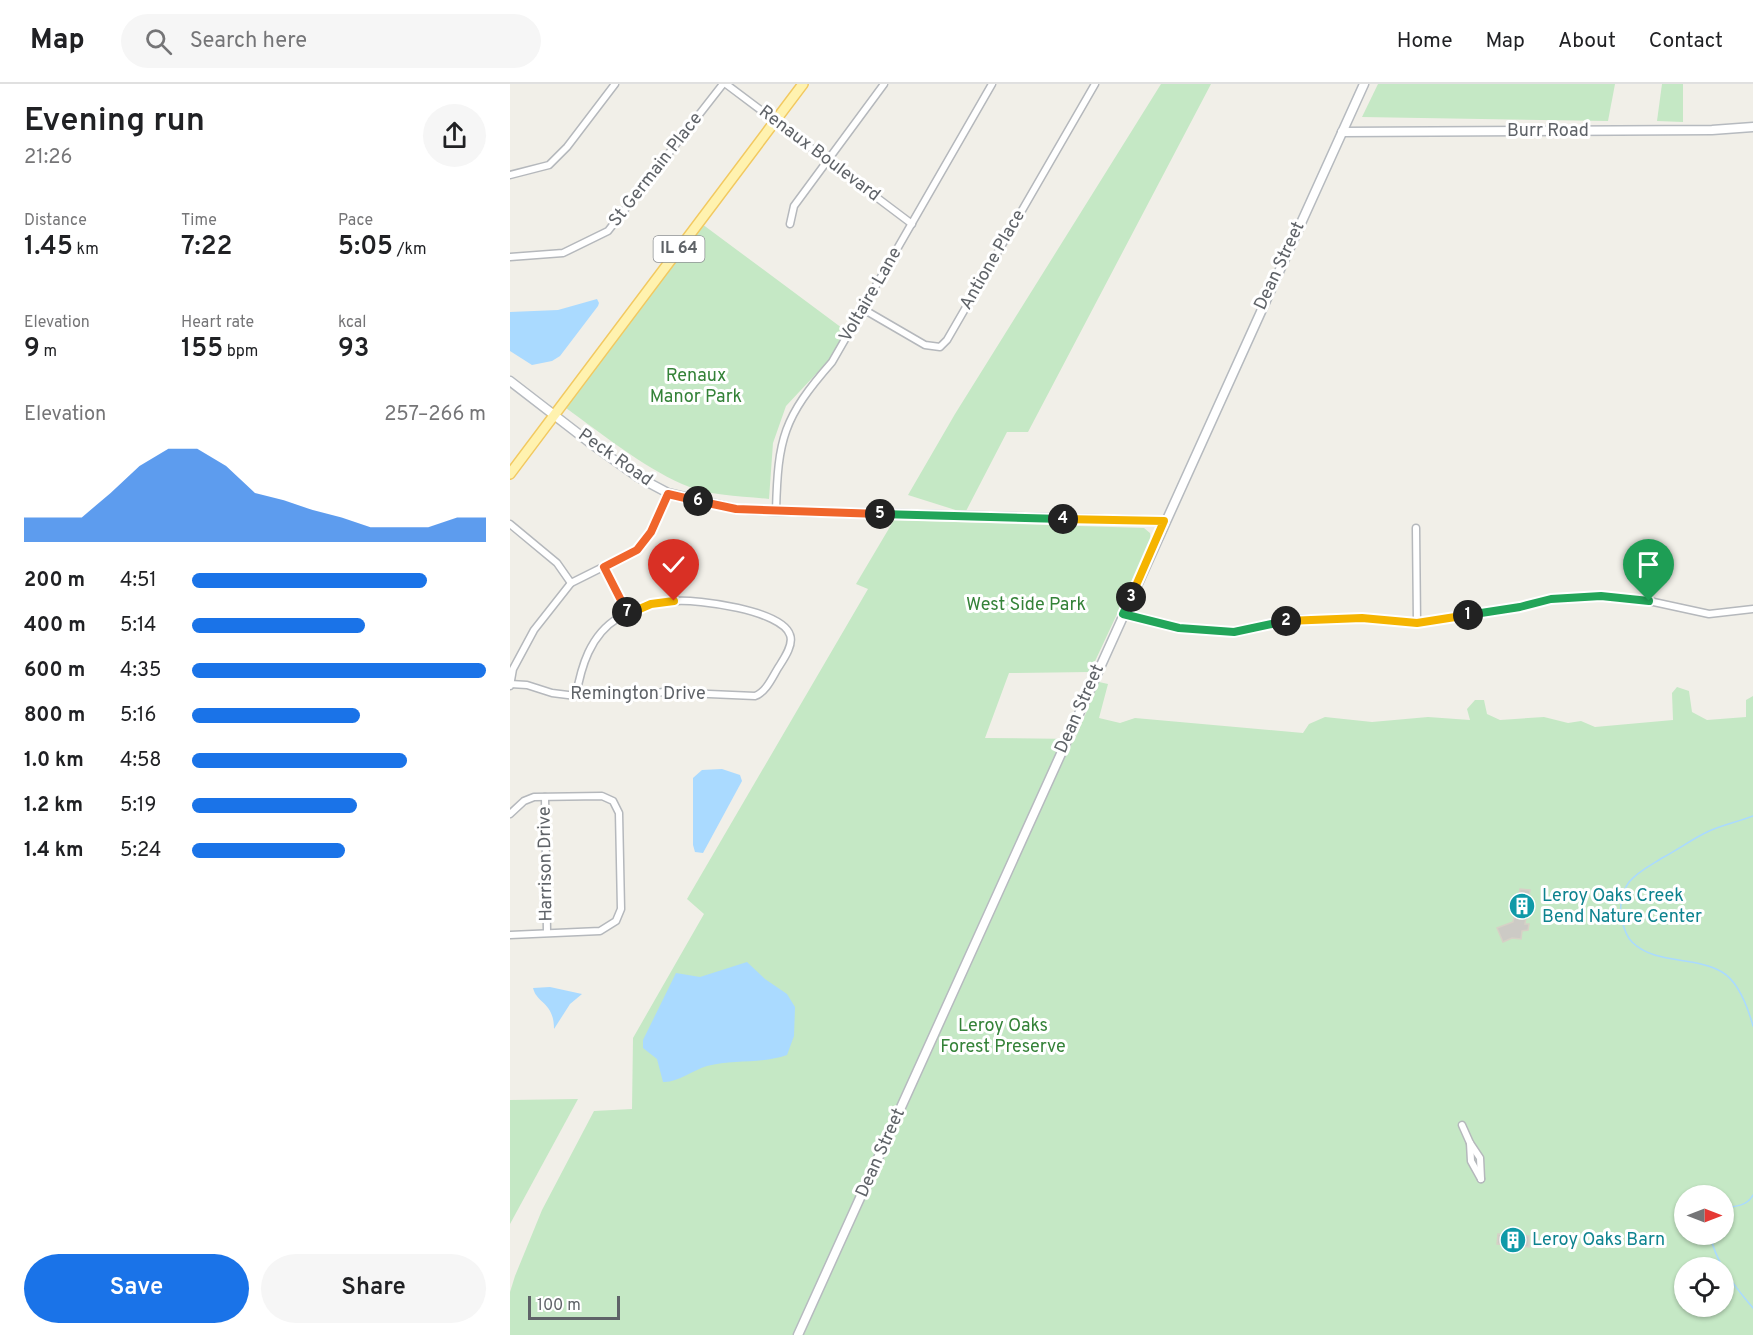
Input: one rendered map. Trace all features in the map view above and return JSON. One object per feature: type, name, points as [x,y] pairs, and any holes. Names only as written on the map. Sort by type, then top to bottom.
[{"type":"main road","name":"IL 64","points":[[510,474],[803,84]]},
{"type":"street","points":[[510,175],[549,165],[567,147],[615,84]]},
{"type":"street","name":"Renaux Boulevard","points":[[724,84],[912,224]]},
{"type":"street","name":"St Germain Place","points":[[510,257],[563,253],[608,231],[724,84]]},
{"type":"street","points":[[790,224],[794,206],[884,84]]},
{"type":"street","name":"Voltaire Lane","points":[[776,511],[778,464],[782,440],[791,416],[805,393],[832,362],[992,84]]},
{"type":"street","name":"Antione Place","points":[[863,309],[926,345],[940,346],[947,340],[1095,84]]},
{"type":"street","name":"Dean Street","points":[[798,1335],[1164,521],[1364,84]]},
{"type":"street","name":"Burr Road","points":[[1342,132],[1701,130],[1753,127]]},
{"type":"street","name":"Peck Road","points":[[510,381],[626,468],[668,494],[736,509],[1164,521]]},
{"type":"street","points":[[510,686],[513,669],[534,630],[571,583],[637,550],[651,532],[668,494]]},
{"type":"street","points":[[510,525],[557,563],[571,583]]},
{"type":"street","points":[[1416,528],[1417,623]]},
{"type":"street","points":[[576,696],[580,668],[592,644],[617,619],[628,614],[604,567]]},
{"type":"street","points":[[1123,614],[1179,628],[1234,632],[1295,619],[1362,618],[1417,623],[1520,607],[1551,599],[1601,596],[1649,601],[1709,614],[1753,609]]},
{"type":"street","name":"Remington Drive","points":[[510,686],[527,685],[552,693],[576,696],[632,697],[663,692],[755,696],[761,694],[790,645],[790,634],[785,627],[765,616],[735,606],[692,601],[651,604],[628,614]]},
{"type":"street","points":[[510,814],[524,801],[534,797],[602,796],[609,798],[617,806],[619,813],[621,909],[616,921],[600,931],[510,935]]},
{"type":"street","name":"Harrison Drive","points":[[546,797],[547,932]]},
{"type":"street","points":[[1462,1125],[1480,1158],[1481,1179],[1471,1161],[1470,1143]]},
{"type":"green space","points":[[1161,84],[1211,84],[1028,432],[1007,432],[965,513],[908,495],[955,414]]},
{"type":"green space","points":[[1378,84],[1615,84],[1608,121],[1362,117]]},
{"type":"green space","points":[[1662,84],[1683,84],[1683,122],[1657,121]]},
{"type":"green space","name":"Renaux Manor Park","points":[[702,224],[846,331],[829,360],[786,406],[773,443],[769,499],[714,493],[682,484],[637,459],[566,408]]},
{"type":"green space","name":"Leroy Oaks Forest Preserve","points":[[894,520],[1144,528],[1150,533],[1151,541],[1090,672],[1009,673],[985,738],[1075,739],[1099,682],[1108,684],[1099,718],[1120,723],[1135,718],[1303,733],[1309,724],[1325,717],[1372,722],[1428,717],[1470,720],[1467,709],[1475,700],[1484,700],[1487,714],[1500,720],[1544,717],[1568,723],[1581,721],[1595,727],[1673,720],[1672,693],[1677,687],[1689,691],[1692,712],[1707,720],[1746,717],[1746,700],[1753,696],[1753,1335],[510,1335],[510,1292],[515,1276],[542,1210],[594,1111],[632,1109],[633,1038],[704,914],[687,899],[868,589],[856,584]]},
{"type":"green space","points":[[578,1099],[510,1224],[510,1100]]},
{"type":"water","points":[[597,299],[598,306],[560,356],[552,361],[532,365],[510,351],[510,312],[558,310]]},
{"type":"water","points":[[722,769],[740,775],[742,781],[703,853],[695,852],[693,845],[693,778],[702,770]]},
{"type":"water","points":[[747,962],[765,979],[787,994],[795,1007],[794,1036],[787,1055],[767,1060],[707,1066],[674,1080],[663,1082],[657,1059],[643,1048],[643,1040],[676,973],[700,977]]},
{"type":"water","points":[[550,987],[582,994],[570,1004],[554,1029],[551,1013],[533,988]]},
{"type":"building","name":"Leroy Oaks Creek Bend Nature Center","points":[[1520,889],[1530,890],[1525,924],[1529,924],[1528,930],[1522,931],[1521,939],[1512,938],[1503,942],[1497,928],[1513,922]]},
{"type":"building","name":"Leroy Oaks Barn","points":[[1498,1234],[1529,1236],[1529,1247],[1497,1244]]},
{"type":"waterway","points":[[1753,816],[1705,833],[1640,872],[1626,886],[1621,901],[1623,924],[1632,942],[1652,954],[1711,967],[1728,976],[1742,996],[1753,1026]]},
{"type":"waterway","points":[[1734,1206],[1744,1204],[1753,1195]]},
{"type":"waterway","points":[[1713,1245],[1721,1264],[1753,1308]]},
{"type":"place","name":"Leroy Oaks Creek Bend Nature Center","points":[[1522,906]]},
{"type":"place","name":"Leroy Oaks Barn","points":[[1513,1240]]},
{"type":"route","points":[[674,601],[651,604],[628,614],[604,567],[637,550],[651,532],[668,494],[736,509],[1164,521],[1123,614],[1179,628],[1234,632],[1295,619],[1362,618],[1417,623],[1520,607],[1551,599],[1601,596],[1649,601]]},
{"type":"park label","name":"West Side Park","points":[[1026,605]]}]
